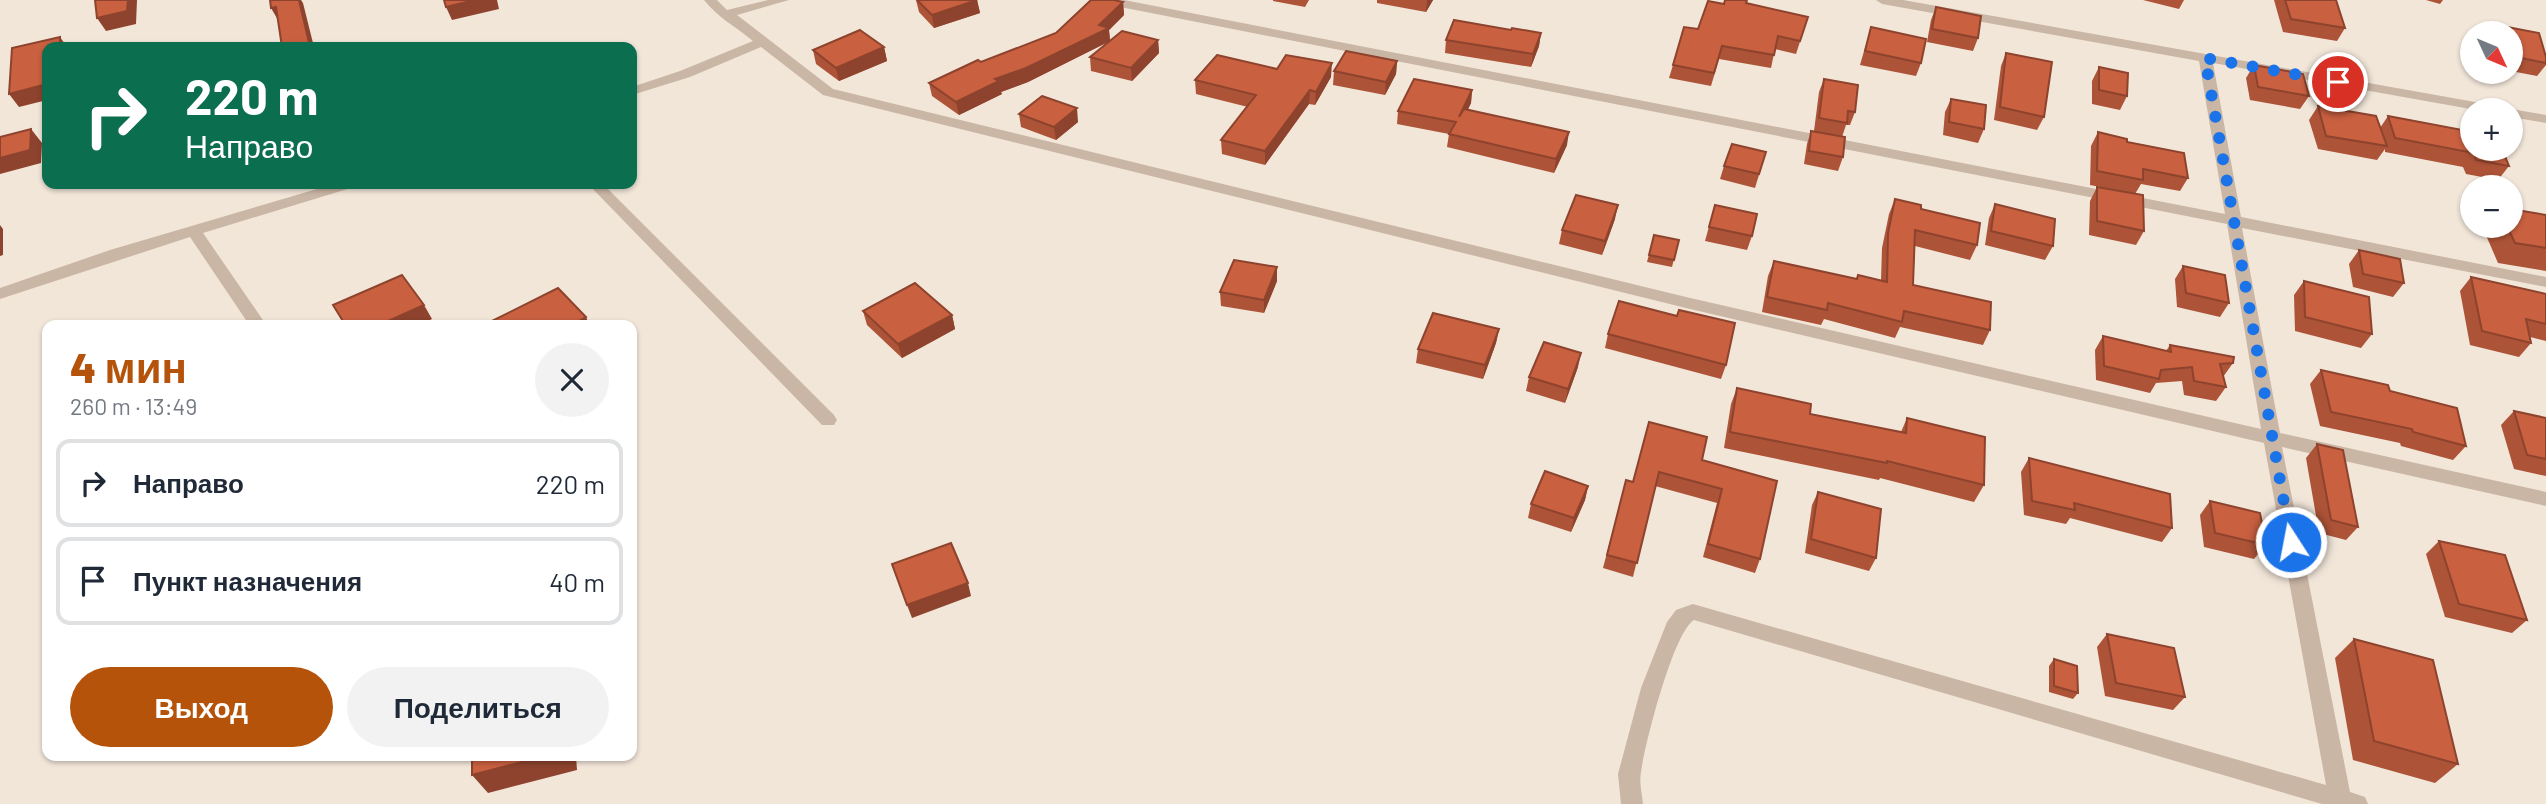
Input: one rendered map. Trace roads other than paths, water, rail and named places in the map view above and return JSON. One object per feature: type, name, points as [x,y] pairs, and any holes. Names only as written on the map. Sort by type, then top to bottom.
[{"type":"street","points":[[710,0],[721,13],[828,92],[1447,247],[2272,440],[2546,499]]},
{"type":"street","points":[[727,15],[783,0]]},
{"type":"street","points":[[1105,0],[2546,282]]},
{"type":"street","points":[[1882,0],[2460,103]]},
{"type":"street","points":[[637,89],[685,74],[762,42]]},
{"type":"street","points":[[1633,804],[1629,774],[1651,688],[1674,628],[1683,616],[1693,612],[2348,801],[2272,440],[2205,58]]},
{"type":"street","points":[[2523,115],[2546,119]]},
{"type":"street","points":[[0,294],[116,254],[333,189]]},
{"type":"street","points":[[600,189],[828,420]]},
{"type":"street","points":[[194,231],[255,320]]}]
